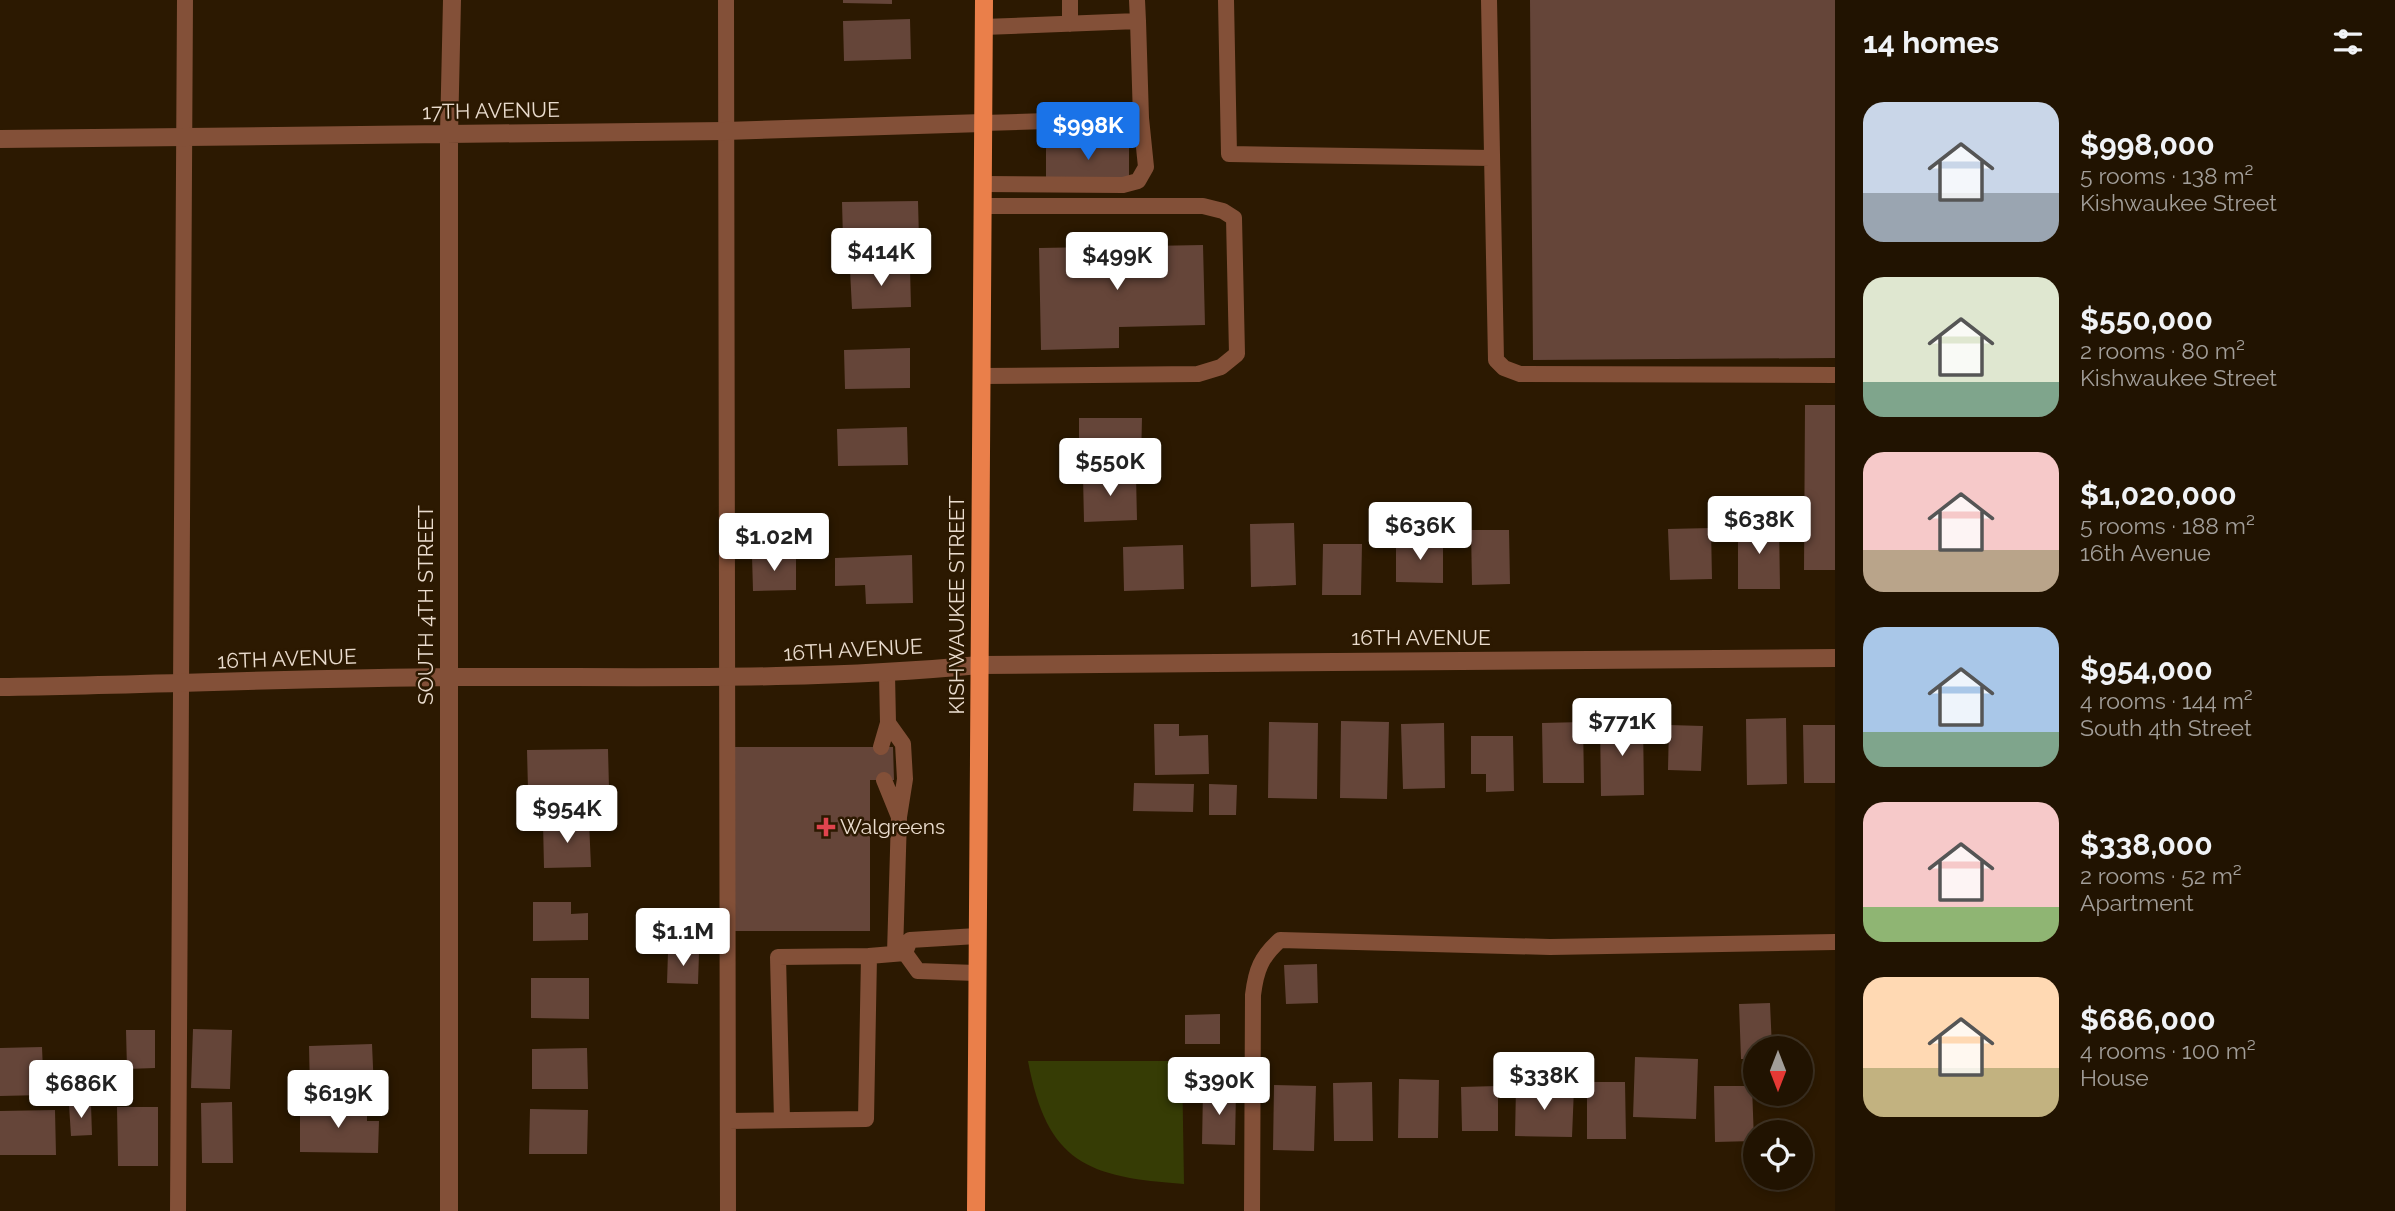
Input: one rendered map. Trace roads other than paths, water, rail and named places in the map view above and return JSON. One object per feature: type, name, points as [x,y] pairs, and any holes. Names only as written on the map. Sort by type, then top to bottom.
[{"type":"main road","name":"KISHWAUKEE STREET","points":[[976,1211],[984,0]]},
{"type":"street","name":"SOUTH 4TH STREET","points":[[449,1211],[449,134],[452,0]]},
{"type":"street","name":"17TH AVENUE","points":[[0,139],[724,131],[983,123]]},
{"type":"street","name":"16TH AVENUE","points":[[0,687],[449,677],[727,679],[887,674],[979,665],[1835,658]]},
{"type":"lane","points":[[178,1211],[185,0]]},
{"type":"lane","points":[[726,0],[724,131],[728,1211]]},
{"type":"lane","points":[[1070,0],[1070,24]]},
{"type":"lane","points":[[983,184],[1123,185],[1138,181],[1146,167],[1141,118],[1138,0]]},
{"type":"lane","points":[[1226,0],[1229,154],[1491,158]]},
{"type":"lane","points":[[1489,0],[1493,349],[1496,360],[1504,368],[1520,374],[1835,375]]},
{"type":"lane","points":[[983,27],[1138,21]]},
{"type":"lane","points":[[983,123],[1141,118]]},
{"type":"lane","points":[[981,376],[1198,374],[1221,367],[1237,354],[1234,218],[1223,211],[1203,206],[983,206]]},
{"type":"lane","points":[[881,747],[888,723],[887,674]]},
{"type":"lane","points":[[888,723],[903,744],[905,779],[899,817],[900,953],[918,971],[976,973]]},
{"type":"lane","points":[[884,780],[899,817]]},
{"type":"lane","points":[[782,1120],[778,957],[900,953],[910,940],[977,936]]},
{"type":"lane","points":[[1252,1211],[1255,972],[1264,954],[1280,940],[1550,947],[1835,942]]},
{"type":"lane","points":[[728,1121],[866,1119],[869,956]]},
{"type":"place","name":"Walgreens","points":[[826,827]]}]
